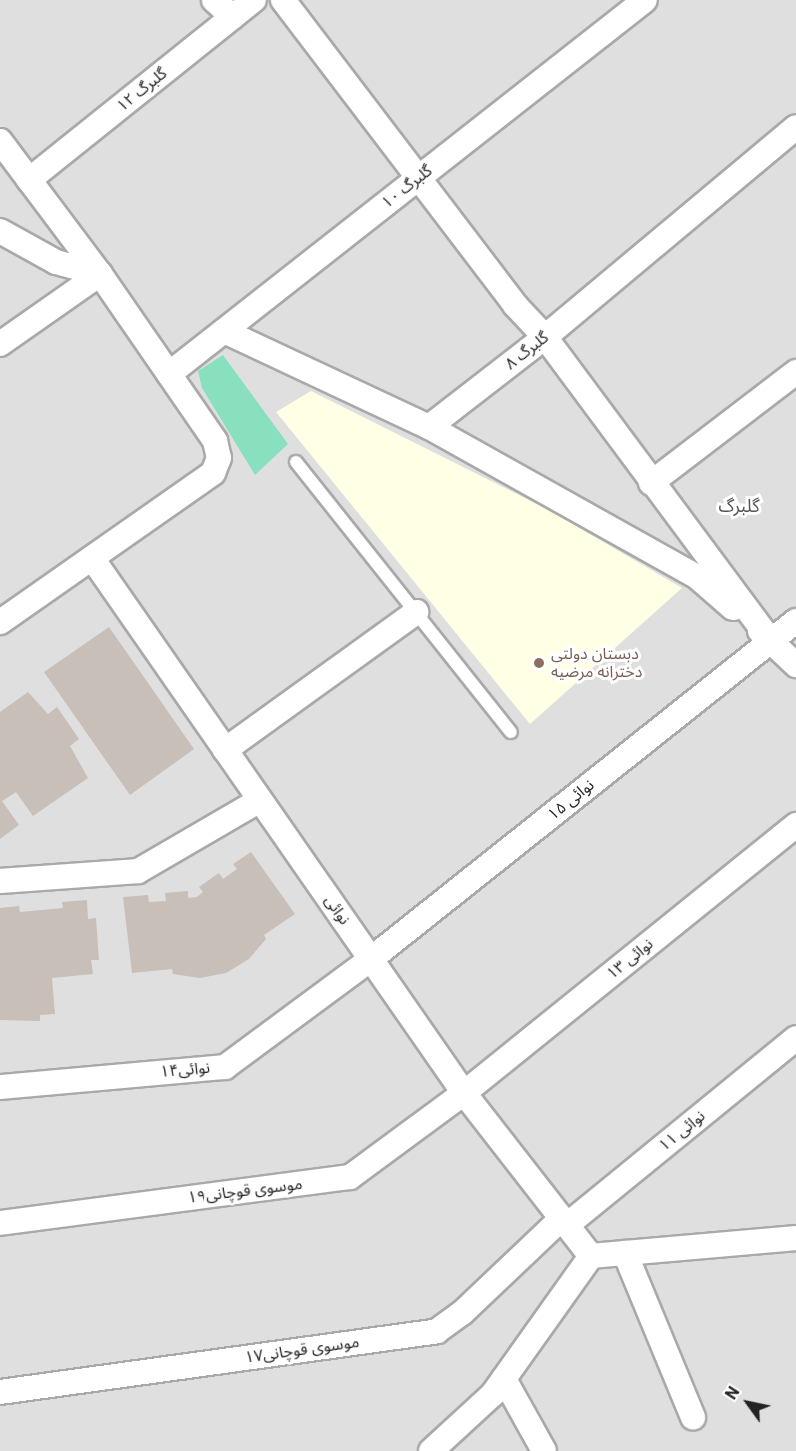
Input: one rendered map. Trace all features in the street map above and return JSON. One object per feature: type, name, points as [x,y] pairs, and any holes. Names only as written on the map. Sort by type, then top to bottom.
[{"type":"street","points":[[214,0],[232,17]]},
{"type":"street","name":"گلبرگ ۱۲","points":[[29,180],[254,0]]},
{"type":"street","points":[[283,0],[515,305],[545,337],[651,483],[771,641]]},
{"type":"street","name":"گلبرگ ۱۰","points":[[169,374],[645,0]]},
{"type":"street","name":"گلبرگ ۸","points":[[429,427],[545,337],[796,127]]},
{"type":"street","points":[[0,141],[100,274],[215,441],[219,458],[213,473],[0,622]]},
{"type":"street","points":[[0,231],[56,262],[100,274]]},
{"type":"street","points":[[0,344],[100,274]]},
{"type":"street","points":[[224,331],[429,427],[696,576],[796,665]]},
{"type":"street","points":[[651,483],[796,372]]},
{"type":"street","name":"نوائی","points":[[92,558],[464,1093],[591,1256]]},
{"type":"street","points":[[225,750],[416,612]]},
{"type":"street","name":"نوائی ۱۵","points":[[371,959],[796,621]]},
{"type":"street","points":[[0,881],[138,871],[260,800]]},
{"type":"street","name":"نوائی ۱۳","points":[[464,1093],[796,825]]},
{"type":"street","name":"نوائی۱۴","points":[[0,1087],[225,1067],[371,959]]},
{"type":"street","name":"نوائی ۱۱","points":[[564,1221],[796,1038]]},
{"type":"street","name":"موسوی قوچانی۱۹","points":[[0,1223],[350,1177],[464,1093]]},
{"type":"street","name":"موسوی قوچانی۱۷","points":[[0,1392],[437,1331],[462,1313],[564,1221]]},
{"type":"street","points":[[431,1451],[498,1387],[591,1256],[796,1238]]},
{"type":"street","points":[[625,1253],[693,1417]]},
{"type":"street","points":[[498,1387],[544,1451]]},
{"type":"lane","points":[[296,462],[511,732]]},
{"type":"shaded area","points":[[0,0],[796,0],[796,1451],[0,1451]]},
{"type":"shaded area","points":[[311,391],[547,509],[682,588],[530,724],[276,412]]},
{"type":"green space","points":[[223,355],[288,444],[255,475],[202,388],[198,371]]},
{"type":"building","points":[[109,627],[194,749],[130,795],[44,672]]},
{"type":"building","points":[[28,692],[48,714],[57,707],[79,739],[70,746],[88,778],[33,816],[16,792],[2,801],[19,825],[0,839],[0,712]]},
{"type":"building","points":[[251,852],[295,914],[264,935],[266,939],[249,959],[226,973],[200,978],[173,974],[172,969],[132,973],[123,897],[148,895],[149,902],[166,901],[165,893],[188,891],[188,898],[197,897],[203,892],[199,887],[219,873],[223,879],[237,869],[233,864]]},
{"type":"building","points":[[87,900],[88,919],[96,918],[99,960],[91,960],[93,974],[52,978],[55,1014],[40,1015],[40,1021],[0,1020],[0,908],[19,906],[20,912],[63,908],[62,902]]},
{"type":"place","name":"دبستان دولتی دخترانه مرضیه","points":[[539,663]]},
{"type":"district","name":"گلبرگ","points":[[739,506]]}]
